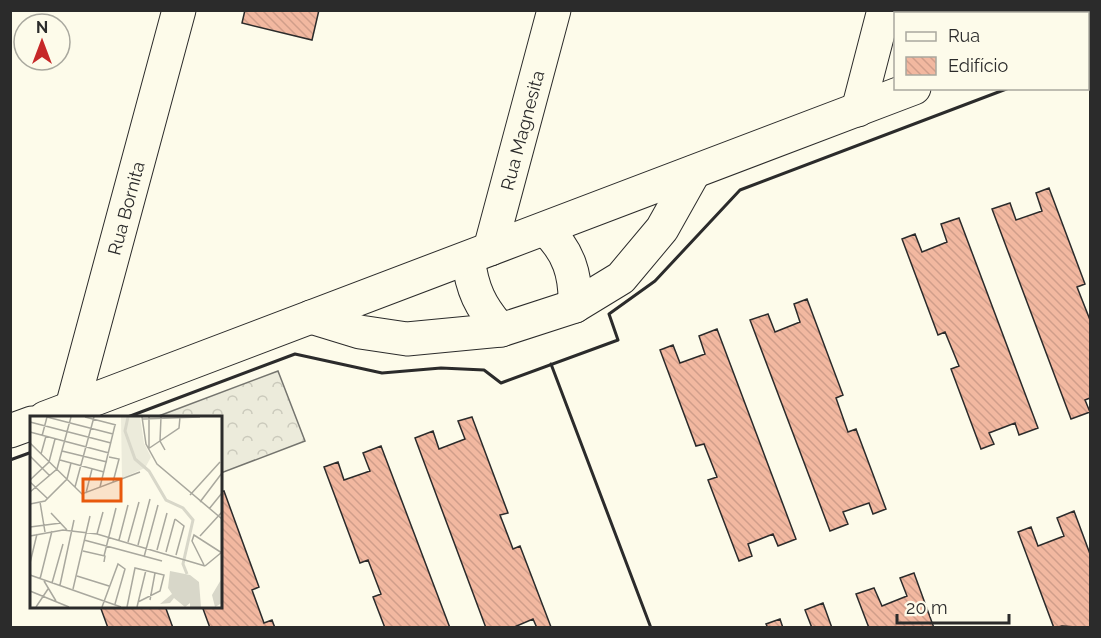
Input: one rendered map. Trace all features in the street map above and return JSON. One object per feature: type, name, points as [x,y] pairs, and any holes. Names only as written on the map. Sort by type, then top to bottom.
[{"type":"street","name":"Rua Bornita","points":[[59,412],[179,10]]},
{"type":"street","name":"Rua Magnesita","points":[[479,254],[554,10]]},
{"type":"street","points":[[858,110],[884,10]]},
{"type":"street","points":[[59,412],[909,90]]},
{"type":"street","points":[[311,317],[360,332],[407,339],[501,330],[575,306],[621,278],[662,229],[694,172]]},
{"type":"street","points":[[545,229],[565,251],[571,265],[576,285],[575,306]]},
{"type":"street","points":[[479,254],[476,294],[486,314],[501,330]]},
{"type":"street","points":[[10,431],[30,424]]},
{"type":"green space","points":[[278,371],[305,441],[222,473],[222,416],[159,416]]},
{"type":"building","points":[[245,10],[319,10],[312,40],[242,23]]},
{"type":"building","points":[[1049,188],[1085,284],[1077,287],[1090,320],[1090,398],[1085,400],[1090,412],[1071,419],[992,209],[1010,203],[1016,220],[1042,211],[1036,193]]},
{"type":"building","points":[[959,218],[1038,428],[1019,435],[1015,423],[989,433],[994,444],[981,449],[951,369],[959,366],[945,332],[938,335],[902,239],[915,234],[922,252],[947,242],[941,224]]},
{"type":"building","points":[[807,299],[843,395],[836,398],[848,432],[856,429],[886,509],[873,514],[869,503],[843,512],[848,524],[830,531],[750,320],[768,314],[775,332],[800,322],[794,304]]},
{"type":"building","points":[[717,329],[796,539],[778,546],[773,534],[748,544],[752,556],[739,561],[708,480],[717,477],[704,444],[696,446],[660,350],[673,345],[680,363],[705,354],[699,336]]},
{"type":"building","points":[[472,417],[508,513],[500,515],[513,549],[520,546],[551,627],[537,628],[533,619],[512,628],[486,628],[415,438],[433,431],[439,449],[465,439],[458,421]]},
{"type":"building","points":[[381,446],[450,628],[385,628],[373,597],[381,594],[368,560],[360,563],[324,467],[338,462],[344,480],[370,471],[363,453]]},
{"type":"building","points":[[224,491],[259,587],[252,590],[264,623],[272,620],[275,628],[210,628],[203,608],[222,608],[222,492]]},
{"type":"building","points":[[1074,511],[1090,554],[1090,628],[1062,626],[1054,628],[1018,532],[1031,527],[1038,546],[1064,536],[1057,518]]},
{"type":"building","points":[[914,573],[934,628],[869,628],[856,594],[874,588],[882,606],[907,596],[900,578]]},
{"type":"building","points":[[823,603],[832,628],[812,628],[805,610]]},
{"type":"building","points":[[101,608],[166,608],[173,628],[108,628]]},
{"type":"building","points":[[780,619],[783,628],[768,628],[766,624]]},
{"type":"wall","points":[[130,416],[295,354],[382,373],[441,368],[484,370],[501,383],[618,340],[609,314],[655,281],[740,190],[1004,90]]},
{"type":"wall","points":[[551,364],[651,628]]},
{"type":"wall","points":[[10,460],[30,453]]}]
